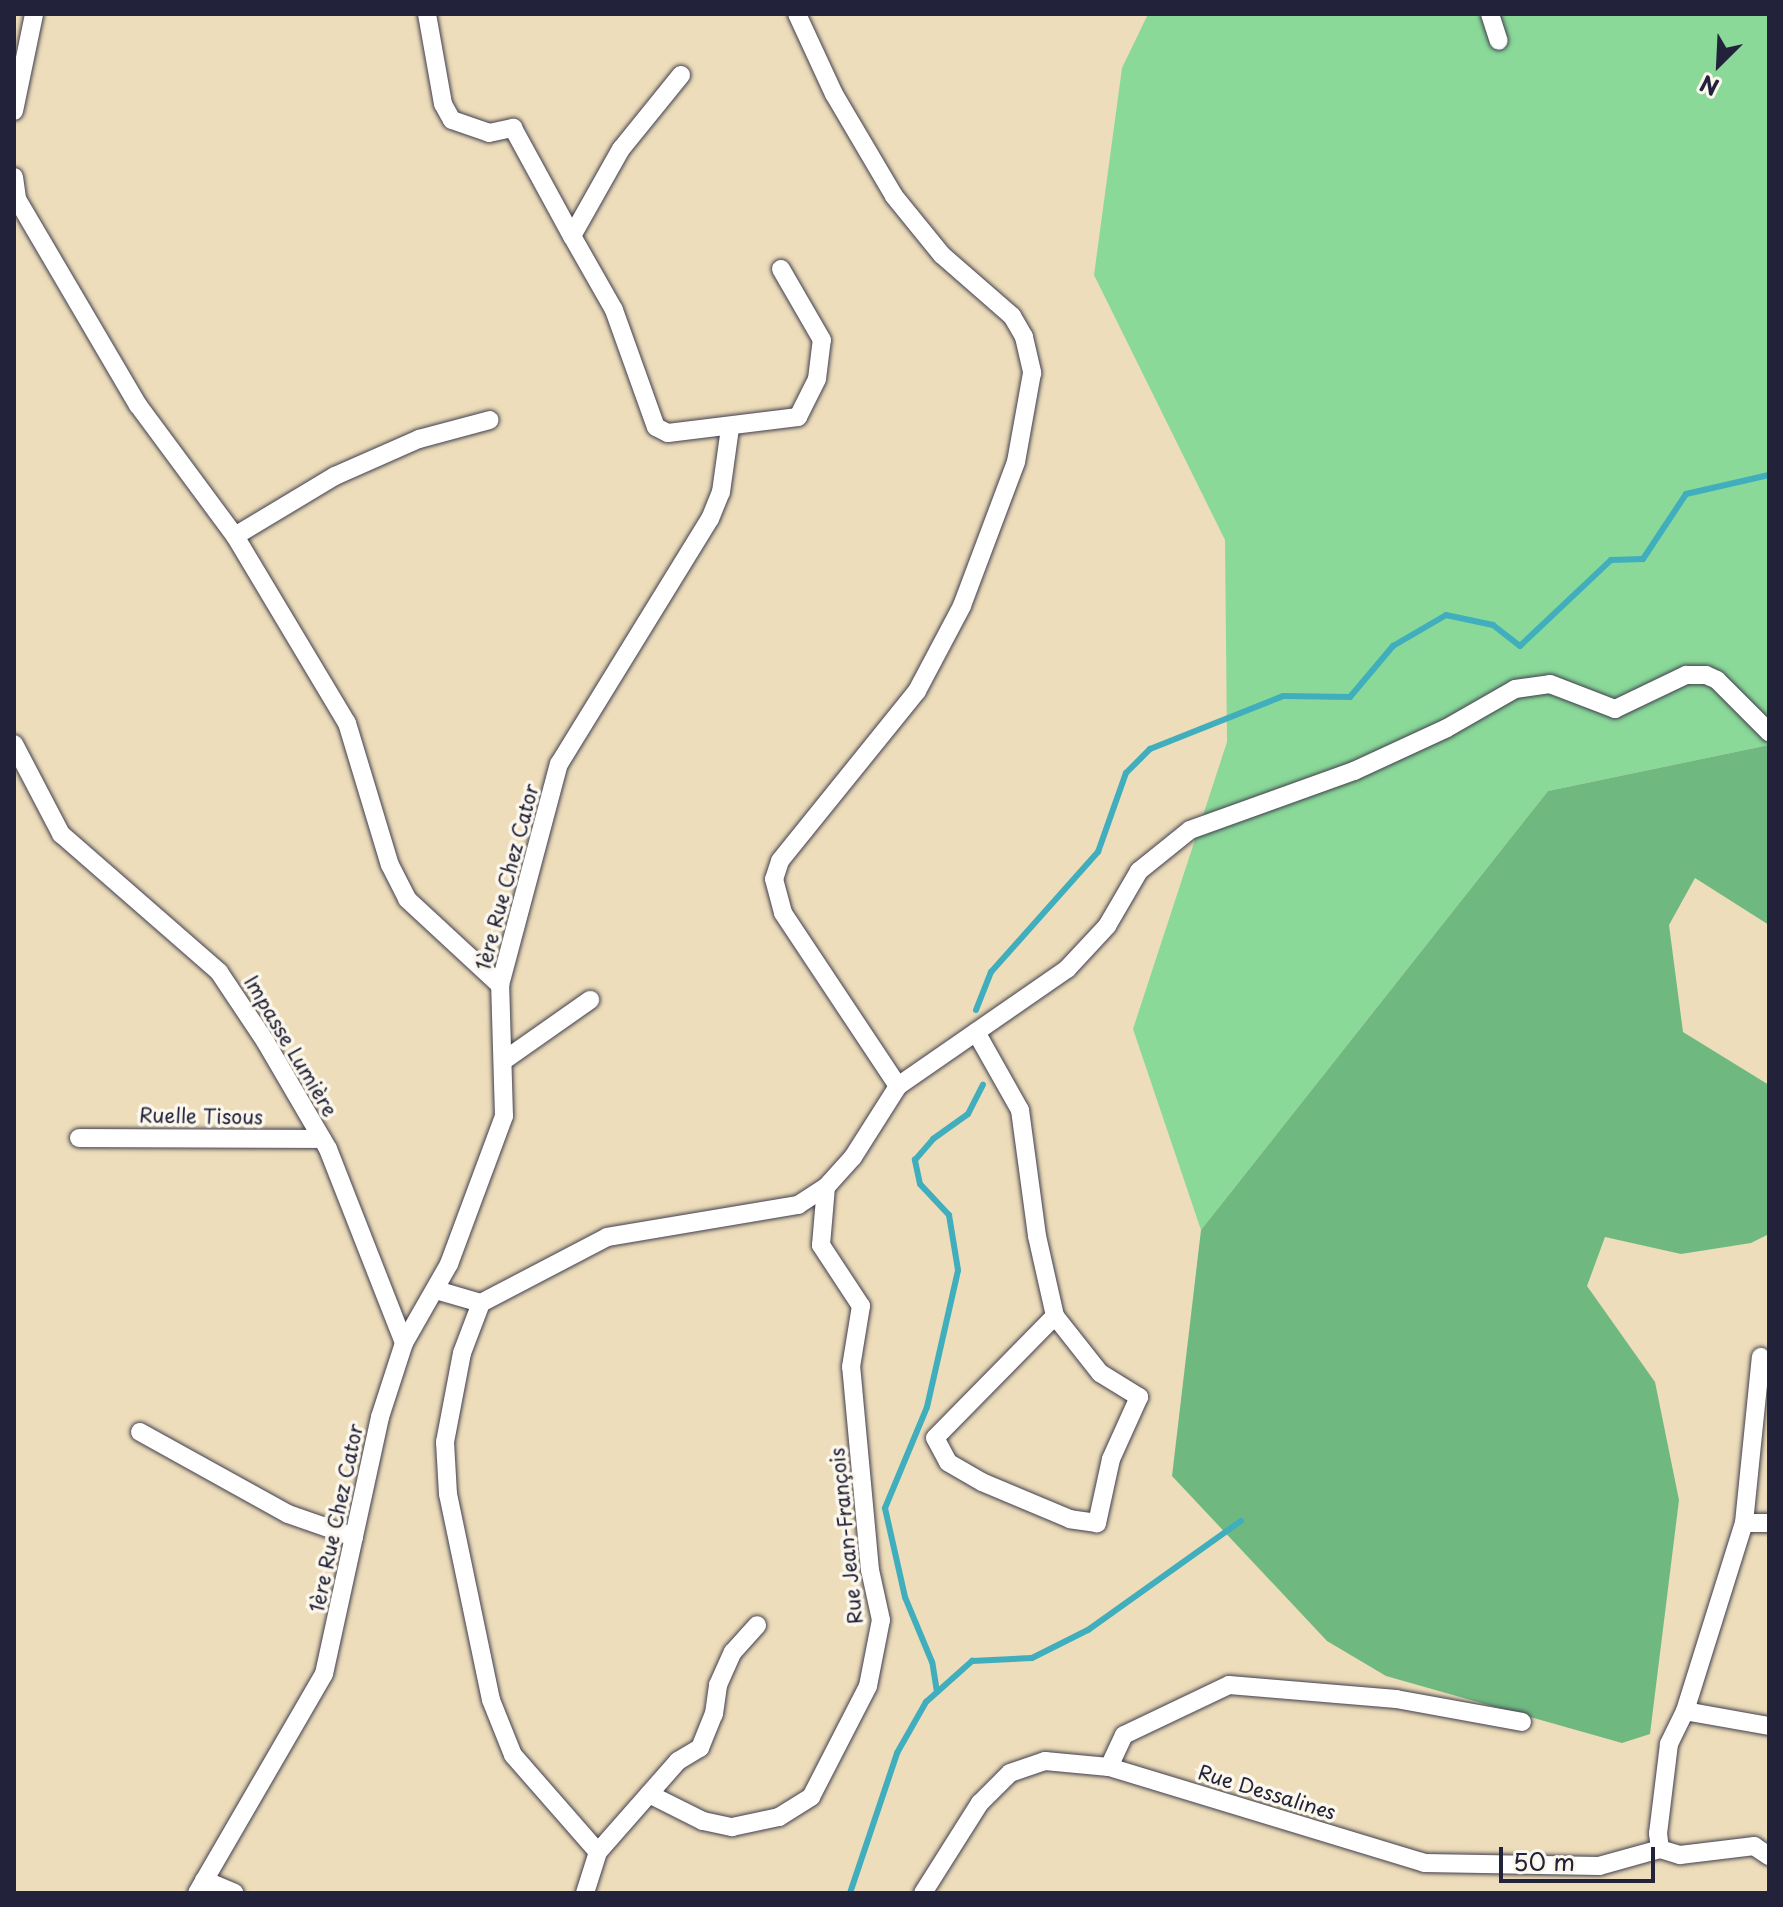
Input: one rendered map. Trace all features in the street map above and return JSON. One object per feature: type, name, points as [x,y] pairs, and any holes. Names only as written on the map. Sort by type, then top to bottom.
[{"type":"street","points":[[14,111],[34,14]]},
{"type":"street","points":[[427,14],[440,91],[452,120],[489,133],[513,128],[614,310],[656,427],[668,433],[730,428],[798,417],[817,379],[822,340],[781,269]]},
{"type":"street","points":[[797,14],[834,94],[894,196],[942,255],[1012,316],[1024,337],[1032,373],[1016,462],[962,606],[917,691],[780,861],[774,879],[783,913],[898,1086]]},
{"type":"street","points":[[1490,14],[1499,41]]},
{"type":"street","points":[[572,236],[621,149],[681,75]]},
{"type":"street","points":[[14,177],[17,199],[138,405],[235,536],[347,723],[390,865],[407,899],[500,985]]},
{"type":"street","points":[[235,536],[335,476],[419,439],[490,420]]},
{"type":"street","name":"1ère Rue Chez Cator","points":[[200,1886],[324,1674],[380,1417],[404,1343],[436,1290],[504,1116],[506,1059],[500,985],[559,764],[710,519],[721,492],[730,428]]},
{"type":"street","points":[[598,1852],[513,1755],[491,1700],[448,1494],[445,1442],[462,1353],[481,1303],[607,1237],[798,1205],[826,1187],[853,1157],[898,1086],[1067,969],[1107,926],[1139,871],[1190,830],[1354,771],[1447,728],[1515,689],[1550,684],[1615,709],[1686,675],[1706,675],[1717,680],[1769,732]]},
{"type":"street","name":"Impasse Lumière","points":[[14,744],[61,834],[219,972],[322,1139],[404,1343]]},
{"type":"street","points":[[506,1059],[590,1000]]},
{"type":"street","points":[[976,1032],[1020,1110],[1037,1236],[1055,1316],[1100,1373],[1139,1397],[1111,1459],[1097,1523],[1070,1519],[982,1482],[948,1462],[935,1438],[1055,1316]]},
{"type":"street","name":"Ruelle Tisous","points":[[79,1138],[322,1139]]},
{"type":"street","name":"Rue Jean-François","points":[[649,1794],[703,1821],[732,1827],[779,1817],[811,1797],[868,1686],[881,1620],[870,1570],[851,1367],[861,1306],[821,1245],[826,1187]]},
{"type":"street","points":[[436,1290],[481,1303]]},
{"type":"street","points":[[1761,1357],[1744,1523],[1685,1711],[1669,1744],[1660,1849],[1680,1855],[1754,1846],[1769,1856]]},
{"type":"street","points":[[140,1432],[288,1514],[354,1537]]},
{"type":"street","points":[[1744,1523],[1769,1523]]},
{"type":"street","points":[[585,1893],[598,1852],[678,1761],[700,1748],[714,1714],[718,1685],[733,1652],[757,1625]]},
{"type":"street","points":[[1109,1767],[1124,1735],[1229,1685],[1396,1699],[1522,1722]]},
{"type":"street","points":[[1685,1711],[1769,1726]]},
{"type":"street","name":"Rue Dessalines","points":[[923,1893],[980,1803],[1010,1773],[1045,1761],[1109,1767],[1424,1863],[1599,1866],[1660,1849]]},
{"type":"street","points":[[200,1886],[234,1893]]},
{"type":"green space","points":[[1148,14],[1769,14],[1769,745],[1548,791],[1201,1230],[1133,1029],[1227,742],[1225,540],[1094,275],[1122,68]]},
{"type":"green space","points":[[1769,745],[1769,925],[1695,878],[1669,925],[1683,1032],[1769,1085],[1769,1234],[1751,1243],[1681,1254],[1605,1237],[1587,1286],[1655,1382],[1679,1500],[1650,1734],[1622,1743],[1386,1676],[1327,1641],[1172,1476],[1201,1230],[1548,791]]},
{"type":"waterway","points":[[976,1010],[991,972],[1098,852],[1126,773],[1150,749],[1283,696],[1350,697],[1393,646],[1446,615],[1493,625],[1520,646],[1611,560],[1643,559],[1686,494],[1769,475]]},
{"type":"waterway","points":[[937,1692],[932,1662],[905,1597],[885,1508],[927,1407],[958,1270],[949,1215],[920,1184],[915,1160],[933,1139],[968,1114],[983,1085]]},
{"type":"waterway","points":[[850,1893],[897,1753],[926,1702],[972,1661],[1032,1658],[1088,1630],[1241,1521]]}]
